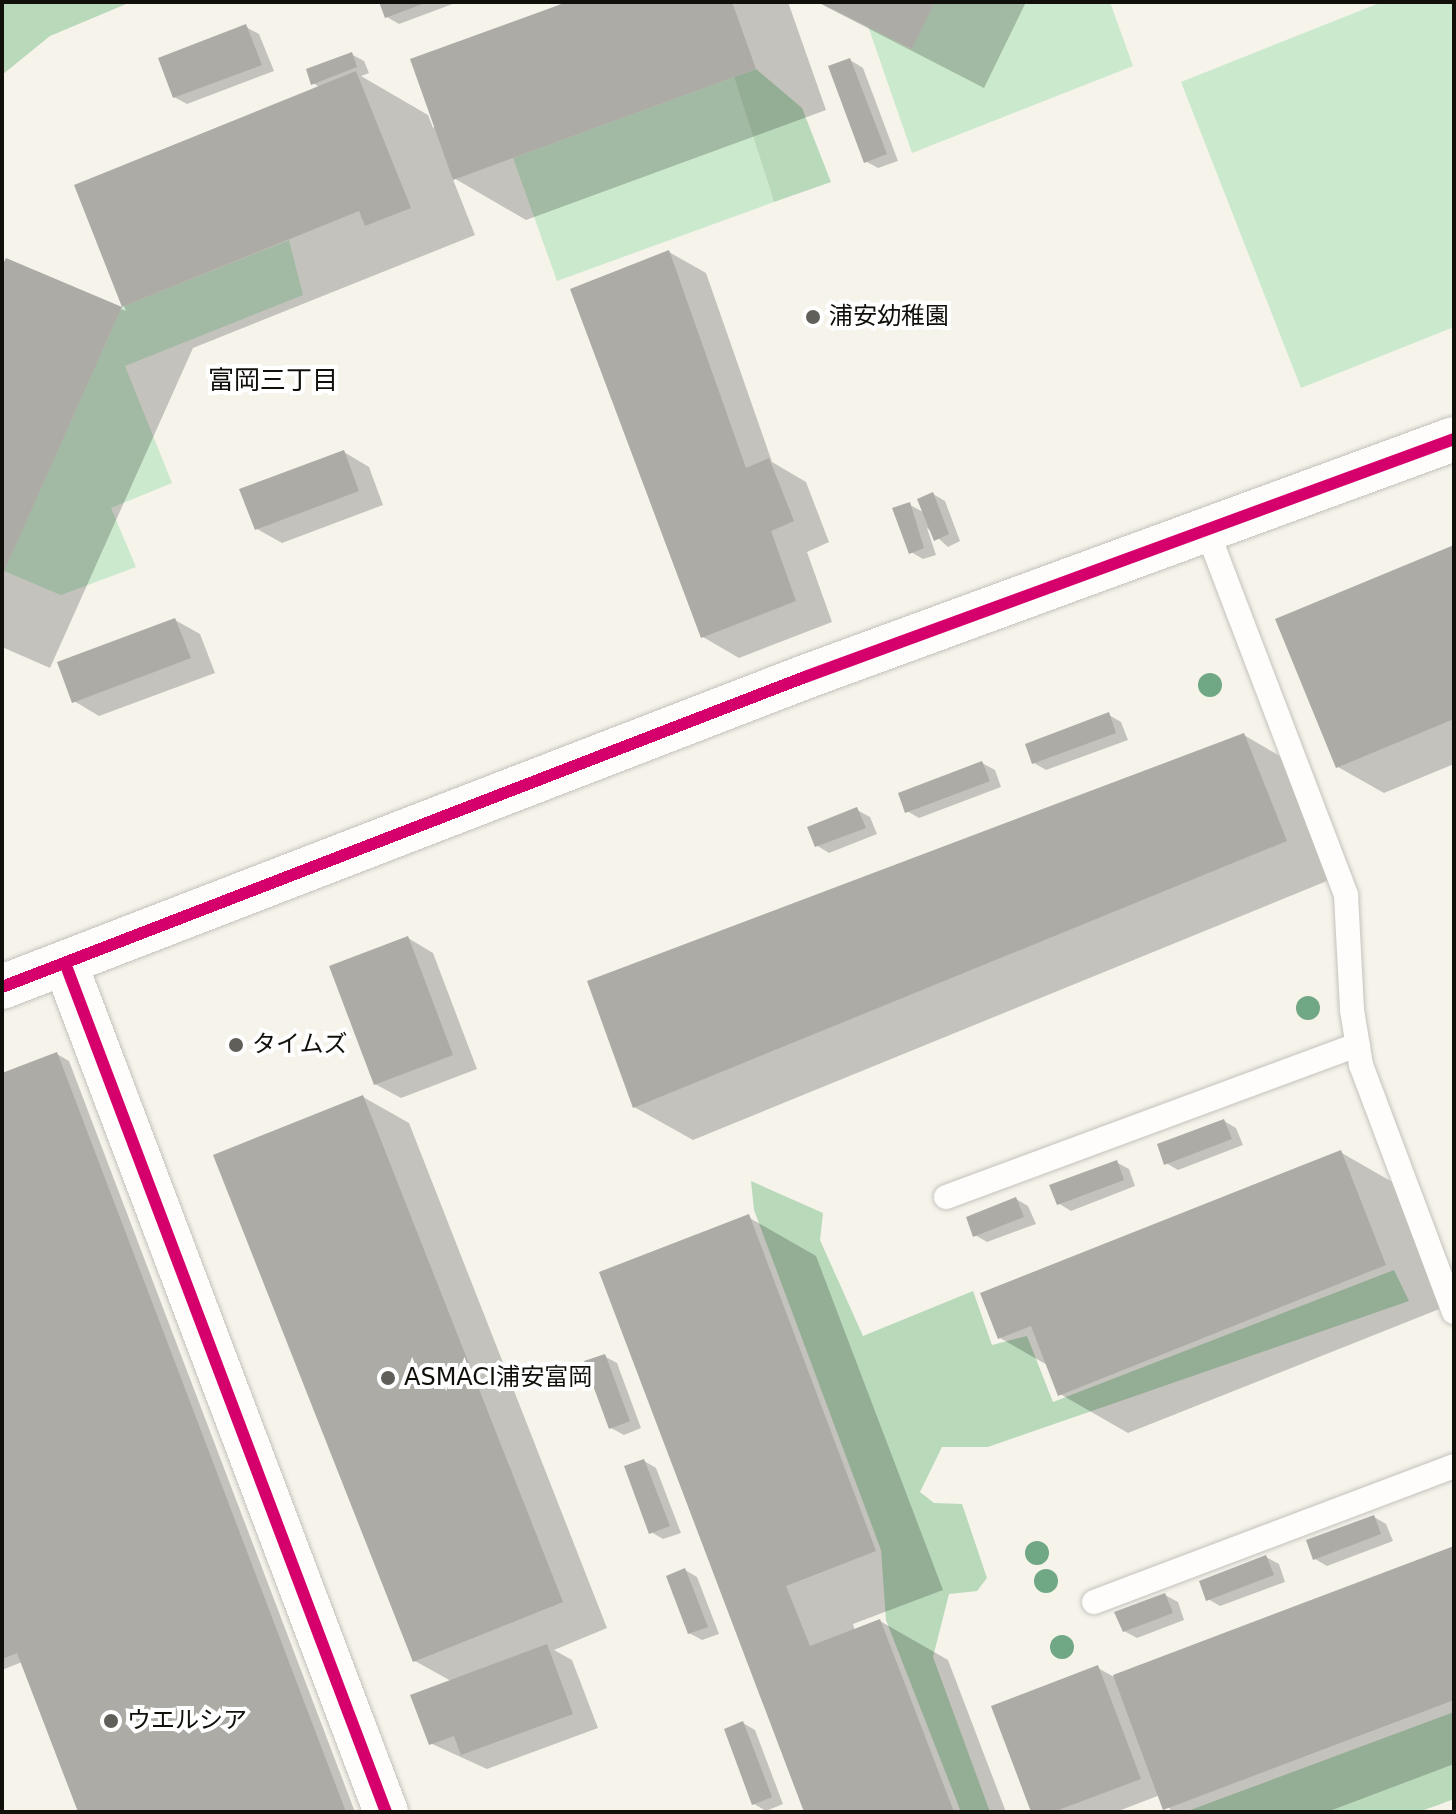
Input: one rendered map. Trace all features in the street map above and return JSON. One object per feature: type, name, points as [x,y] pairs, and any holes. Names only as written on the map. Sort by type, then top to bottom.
[{"type":"street","points":[[2,987],[805,677],[1454,439]]},
{"type":"street","points":[[65,963],[386,1812]]},
{"type":"lane","points":[[1206,528],[1346,895],[1358,1045],[1454,1312]]},
{"type":"lane","points":[[946,1197],[1358,1045]]},
{"type":"lane","points":[[1094,1602],[1454,1466]]},
{"type":"green space","points":[[2,2],[131,2],[50,36],[2,75]]},
{"type":"green space","points":[[935,2],[1110,2],[1133,66],[912,153],[868,26],[911,49]]},
{"type":"green space","points":[[1382,2],[1454,2],[1454,327],[1301,388],[1181,82]]},
{"type":"green space","points":[[756,69],[802,108],[831,182],[774,202],[734,77]]},
{"type":"green space","points":[[734,77],[774,202],[557,281],[513,158]]},
{"type":"green space","points":[[289,240],[303,295],[125,366],[172,483],[111,508],[136,567],[61,595],[4,571],[122,307]]},
{"type":"green space","points":[[751,1181],[823,1213],[820,1240],[863,1336],[973,1291],[992,1345],[1027,1336],[1053,1402],[1394,1270],[1409,1301],[988,1447],[942,1447],[920,1492],[934,1503],[962,1504],[987,1578],[977,1591],[949,1594],[933,1657],[990,1812],[961,1812],[886,1620],[881,1550],[754,1210]]},
{"type":"green space","points":[[1454,1712],[1454,1799],[1419,1812],[1185,1812]]},
{"type":"building","points":[[379,2],[428,2],[385,18]]},
{"type":"building","points":[[567,2],[732,2],[756,69],[453,180],[410,59]]},
{"type":"building","points":[[818,2],[935,2],[912,49]]},
{"type":"building","points":[[246,24],[262,65],[173,98],[158,58]]},
{"type":"building","points":[[352,52],[357,67],[311,85],[306,69]]},
{"type":"building","points":[[850,58],[887,154],[864,163],[828,66]]},
{"type":"building","points":[[356,71],[411,208],[365,226],[359,211],[122,307],[74,185]]},
{"type":"building","points":[[669,250],[746,468],[769,458],[794,521],[771,531],[796,601],[701,638],[570,289]]},
{"type":"building","points":[[6,258],[122,307],[2,576],[2,266]]},
{"type":"building","points":[[344,450],[359,491],[255,530],[239,489]]},
{"type":"building","points":[[933,492],[949,534],[934,541],[917,499]]},
{"type":"building","points":[[910,502],[924,548],[909,554],[892,508]]},
{"type":"building","points":[[1454,545],[1454,719],[1336,768],[1275,619]]},
{"type":"building","points":[[175,618],[191,658],[72,703],[57,662]]},
{"type":"building","points":[[1109,712],[1116,733],[1032,764],[1025,744]]},
{"type":"building","points":[[1244,733],[1287,841],[633,1108],[587,981]]},
{"type":"building","points":[[982,761],[990,781],[905,813],[898,793]]},
{"type":"building","points":[[857,807],[866,828],[815,847],[807,827]]},
{"type":"building","points":[[408,936],[453,1055],[374,1085],[329,966]]},
{"type":"building","points":[[57,1052],[346,1812],[78,1812],[17,1653],[2,1659],[2,1073]]},
{"type":"building","name":"ASMACI浦安富岡","points":[[363,1095],[563,1602],[413,1662],[213,1155]]},
{"type":"building","points":[[1224,1119],[1232,1139],[1164,1165],[1157,1144]]},
{"type":"building","points":[[1341,1150],[1386,1265],[1058,1396],[1031,1326],[998,1339],[980,1293]]},
{"type":"building","points":[[1117,1160],[1124,1180],[1057,1205],[1049,1185]]},
{"type":"building","points":[[1016,1197],[1024,1217],[973,1237],[966,1217]]},
{"type":"building","points":[[749,1214],[876,1551],[786,1586],[810,1646],[880,1619],[954,1812],[804,1812],[599,1272]]},
{"type":"building","points":[[605,1354],[630,1421],[609,1429],[584,1361]]},
{"type":"building","points":[[644,1459],[670,1526],[649,1534],[624,1466]]},
{"type":"building","points":[[1374,1515],[1381,1534],[1313,1560],[1306,1540]]},
{"type":"building","points":[[1454,1546],[1454,1700],[1163,1810],[1113,1675]]},
{"type":"building","points":[[1266,1555],[1274,1575],[1206,1601],[1199,1581]]},
{"type":"building","points":[[685,1568],[708,1627],[688,1634],[666,1576]]},
{"type":"building","points":[[1165,1593],[1173,1613],[1123,1632],[1114,1612]]},
{"type":"building","points":[[547,1644],[573,1714],[461,1755],[454,1736],[429,1745],[410,1695]]},
{"type":"building","points":[[1098,1665],[1141,1779],[1053,1812],[1031,1812],[991,1706]]},
{"type":"building","points":[[743,1721],[772,1797],[752,1805],[724,1729]]},
{"type":"cycle path","points":[[2,987],[805,677],[1454,439]]},
{"type":"cycle path","points":[[65,963],[386,1812]]},
{"type":"place","name":"浦安幼稚園","points":[[813,317]]},
{"type":"place","name":"タイムズ","points":[[236,1045]]},
{"type":"place","name":"ASMACI浦安富岡","points":[[388,1378]]},
{"type":"place","name":"ウエルシア","points":[[111,1721]]},
{"type":"district","name":"富岡三丁目","points":[[273,381]]}]
